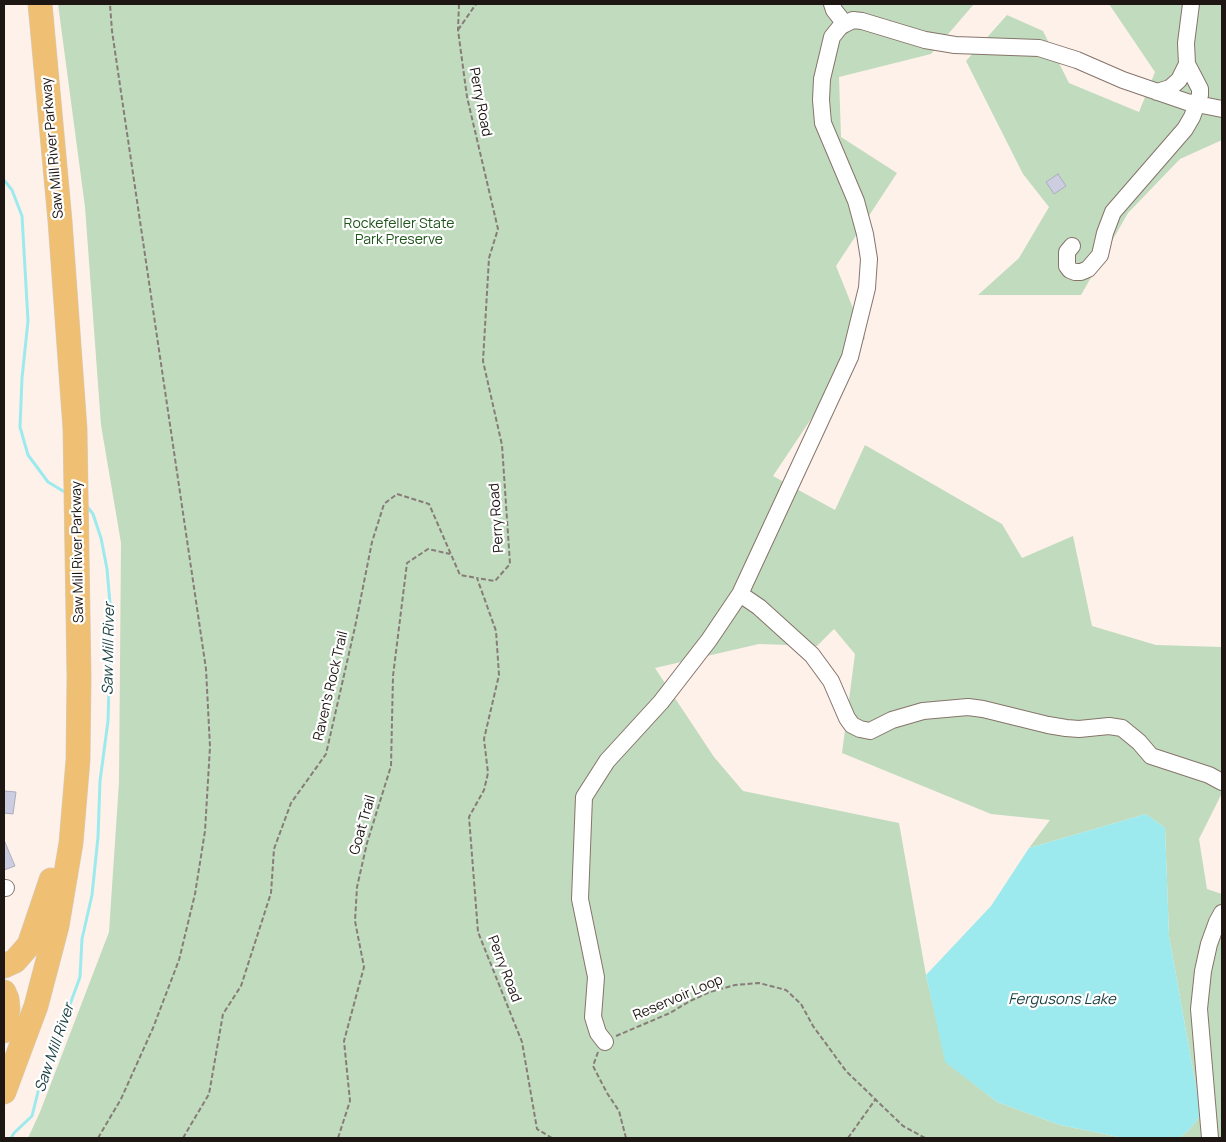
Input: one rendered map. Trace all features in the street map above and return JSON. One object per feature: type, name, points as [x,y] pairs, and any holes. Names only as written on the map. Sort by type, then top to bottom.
[{"type":"highway","name":"Saw Mill River Parkway","points":[[4,1092],[25,1037],[57,926],[76,802],[79,719],[70,495],[25,4]]},
{"type":"highway","name":"Saw Mill River Parkway","points":[[4,1054],[33,962],[51,880],[57,840],[64,758],[73,396],[63,255],[40,4]]},
{"type":"highway","points":[[4,966],[15,961],[29,945],[51,880]]},
{"type":"highway","points":[[4,992],[8,1004],[4,1031]]},
{"type":"lane","points":[[832,4],[834,10],[845,24]]},
{"type":"lane","points":[[1072,246],[1067,252],[1067,266],[1075,272],[1082,272],[1088,269],[1100,255],[1105,233],[1113,212],[1185,129],[1198,104],[1200,89],[1187,64],[1186,43],[1191,4]]},
{"type":"lane","points":[[605,1042],[598,1034],[593,1016],[596,977],[580,899],[584,797],[607,761],[661,702],[740,594],[850,357],[867,288],[869,259],[856,200],[823,123],[822,79],[832,37],[840,27],[853,20],[925,40],[955,46],[1039,48],[1077,60],[1122,80],[1157,92],[1187,102],[1222,109]]},
{"type":"lane","points":[[1157,92],[1170,88],[1179,80],[1187,64]]},
{"type":"lane","points":[[740,594],[759,606],[812,656],[830,681],[847,718],[860,729],[870,731],[892,720],[923,711],[968,707],[1066,728],[1079,729],[1109,726],[1122,728],[1139,742],[1151,756],[1209,775],[1222,782]]},
{"type":"lane","points":[[1210,1138],[1199,1009],[1203,971],[1209,944],[1222,913]]},
{"type":"path","points":[[98,1138],[121,1098],[153,1028],[179,960],[195,894],[205,831],[210,747],[206,669],[112,31],[110,4]]},
{"type":"path","name":"Perry Road","points":[[458,4],[458,30],[467,98],[498,229],[489,258],[483,361],[502,445],[510,564],[494,580],[477,578],[496,632],[499,676],[484,739],[488,772],[484,790],[469,817],[478,932],[522,1042],[537,1129],[552,1138]]},
{"type":"path","points":[[458,30],[476,4]]},
{"type":"path","name":"Raven's Rock Trail","points":[[183,1138],[209,1094],[223,1014],[241,986],[272,893],[274,849],[291,803],[326,754],[372,542],[384,504],[397,494],[429,504],[460,575],[477,578]]},
{"type":"path","name":"Goat Trail","points":[[338,1138],[350,1101],[344,1041],[364,967],[356,921],[357,887],[367,843],[391,766],[393,676],[407,562],[428,549],[451,554]]},
{"type":"path","name":"Reservoir Loop","points":[[605,1042],[710,992],[735,985],[759,983],[786,990],[801,1004],[813,1026],[846,1072],[903,1126],[925,1138]]},
{"type":"path","points":[[605,1042],[596,1055],[593,1066],[619,1111],[626,1138]]},
{"type":"path","points":[[848,1138],[875,1100]]},
{"type":"green space","name":"Rockefeller State Park Preserve","points":[[58,4],[974,4],[931,54],[839,77],[841,137],[897,173],[836,266],[865,338],[773,476],[835,510],[865,445],[1002,524],[1022,558],[1073,536],[1092,626],[1156,645],[1222,647],[1222,793],[1199,839],[1207,889],[1222,894],[1222,1138],[1179,1138],[1189,1130],[1201,1115],[1169,936],[1165,828],[1146,814],[1029,848],[1050,820],[991,814],[842,753],[855,654],[834,629],[817,646],[759,644],[655,668],[714,757],[743,791],[899,823],[926,975],[946,1062],[997,1102],[1060,1125],[1124,1138],[28,1138],[40,1112],[109,932],[119,782],[121,543],[101,425],[85,207]]},
{"type":"green space","points":[[1109,4],[1222,4],[1222,140],[1180,159],[1128,213],[1081,295],[978,295],[1019,258],[1049,207],[1023,174],[966,61],[1007,15],[1043,31],[1069,83],[1139,112],[1155,72]]},
{"type":"water","name":"Fergusons Lake","points":[[1146,814],[1165,828],[1169,936],[1201,1115],[1189,1130],[1179,1138],[1124,1138],[1060,1125],[997,1102],[945,1062],[926,975],[991,906],[1029,848]]},
{"type":"building","points":[[1058,174],[1066,186],[1054,194],[1046,182]]},
{"type":"building","points":[[4,791],[16,792],[13,814],[4,813]]},
{"type":"building","points":[[4,840],[15,866],[4,870]]},
{"type":"waterway","name":"Saw Mill River","points":[[4,180],[12,190],[22,216],[28,321],[22,378],[20,427],[28,455],[48,482],[68,494]]},
{"type":"waterway","name":"Saw Mill River","points":[[11,1138],[32,1116],[38,1092],[80,977],[82,939],[92,895],[98,837],[100,781],[108,721],[111,615],[107,569],[101,538],[93,514],[86,505]]}]
